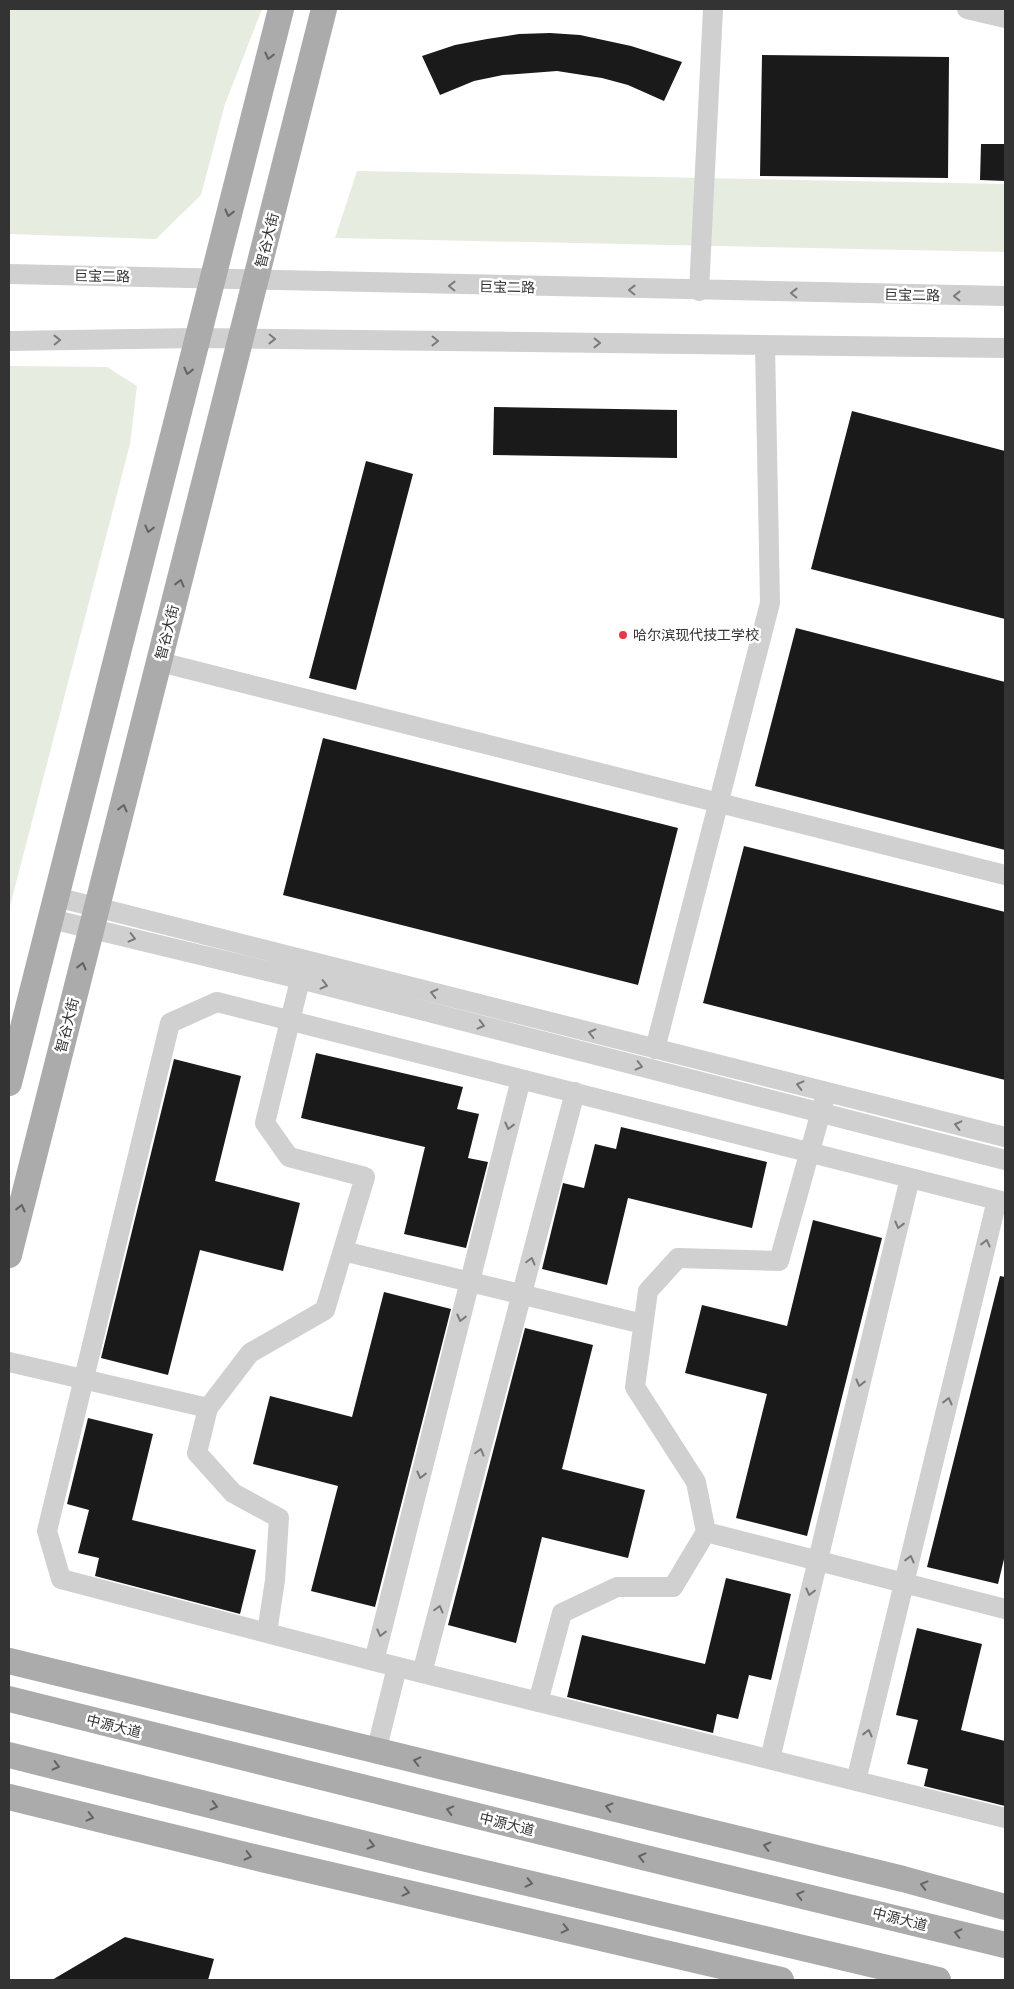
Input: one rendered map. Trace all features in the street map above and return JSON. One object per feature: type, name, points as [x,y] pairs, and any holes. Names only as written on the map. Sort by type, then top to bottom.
[{"type":"main road","points":[[9,1083],[196,338],[281,9]]},
{"type":"main road","name":"智谷大街","points":[[9,1255],[257,281],[324,9]]},
{"type":"main road","points":[[9,1661],[903,1879],[1005,1907]]},
{"type":"main road","name":"中源大道","points":[[9,1699],[1005,1945]]},
{"type":"main road","points":[[9,1755],[426,1859],[938,1980]]},
{"type":"main road","points":[[9,1797],[262,1859],[781,1980]]},
{"type":"street","points":[[699,291],[713,9]]},
{"type":"street","points":[[967,9],[1005,18]]},
{"type":"street","name":"巨宝二路","points":[[9,274],[699,291],[1005,296]]},
{"type":"street","points":[[9,341],[196,338],[1005,348]]},
{"type":"street","points":[[655,1049],[770,603],[765,346]]},
{"type":"street","points":[[160,662],[1005,875]]},
{"type":"street","points":[[53,908],[303,970],[820,1112],[1005,1160]]},
{"type":"street","points":[[303,970],[655,1049],[1005,1137]]},
{"type":"street","points":[[267,1633],[275,1580],[280,1518],[232,1493],[197,1453],[208,1408],[250,1353],[325,1310],[365,1177],[289,1157],[266,1123],[303,970]]},
{"type":"street","points":[[856,1781],[1001,1201],[217,1002],[170,1023],[47,1531],[61,1579],[396,1667],[1005,1818]]},
{"type":"street","points":[[374,1661],[521,1079]]},
{"type":"street","points":[[422,1673],[575,1092]]},
{"type":"street","points":[[538,1702],[562,1613],[617,1587],[673,1587],[706,1532],[696,1482],[636,1387],[648,1291],[678,1258],[779,1261],[826,1092]]},
{"type":"street","points":[[770,1759],[910,1178]]},
{"type":"street","points":[[343,1251],[644,1324]]},
{"type":"street","points":[[9,1362],[208,1408]]},
{"type":"street","points":[[706,1532],[1005,1609]]},
{"type":"street","points":[[378,1744],[396,1667]]},
{"type":"shaded area","points":[[9,9],[262,9],[225,104],[201,195],[156,239],[9,234]]},
{"type":"shaded area","points":[[357,171],[1005,184],[1005,252],[335,238]]},
{"type":"shaded area","points":[[9,366],[107,367],[137,386],[130,444],[9,910]]},
{"type":"building","points":[[550,33],[580,35],[631,46],[682,62],[664,101],[628,85],[602,78],[557,71],[503,75],[474,81],[440,95],[422,56],[455,45],[487,39],[519,34]]},
{"type":"building","points":[[762,55],[949,57],[948,178],[760,176]]},
{"type":"building","points":[[981,144],[1005,144],[1005,181],[980,180]]},
{"type":"building","points":[[494,407],[677,410],[677,458],[493,455]]},
{"type":"building","points":[[852,411],[1005,451],[1005,619],[811,569]]},
{"type":"building","points":[[366,461],[413,474],[356,690],[309,678]]},
{"type":"building","points":[[796,628],[1005,682],[1005,850],[755,786]]},
{"type":"building","points":[[323,738],[678,828],[638,985],[283,895]]},
{"type":"building","points":[[744,846],[1005,912],[1005,1080],[703,1003]]},
{"type":"building","points":[[316,1053],[463,1087],[457,1109],[479,1114],[468,1158],[488,1162],[466,1248],[404,1234],[425,1147],[301,1118]]},
{"type":"building","points":[[174,1059],[241,1076],[215,1181],[300,1203],[283,1271],[200,1250],[168,1375],[101,1358]]},
{"type":"building","points":[[621,1127],[767,1162],[752,1228],[628,1198],[607,1285],[542,1269],[563,1183],[584,1188],[595,1144],[616,1149]]},
{"type":"building","points":[[813,1220],[882,1238],[807,1536],[736,1518],[767,1394],[685,1373],[702,1305],[787,1326]]},
{"type":"building","points":[[1000,1276],[1005,1277],[1005,1555],[998,1584],[927,1567]]},
{"type":"building","points":[[384,1292],[451,1309],[375,1607],[311,1591],[338,1486],[253,1464],[270,1396],[352,1417]]},
{"type":"building","points":[[525,1328],[593,1345],[562,1469],[645,1490],[628,1558],[542,1537],[516,1643],[448,1625]]},
{"type":"building","points":[[88,1418],[153,1434],[132,1520],[256,1550],[240,1614],[95,1576],[99,1558],[78,1553],[89,1510],[67,1504]]},
{"type":"building","points":[[726,1578],[791,1594],[771,1680],[749,1675],[738,1719],[717,1714],[713,1733],[567,1697],[582,1635],[705,1664]]},
{"type":"building","points":[[917,1628],[982,1644],[961,1730],[1005,1741],[1005,1806],[924,1786],[928,1769],[907,1764],[918,1720],[896,1715]]},
{"type":"building","points":[[125,1937],[214,1959],[208,1980],[52,1980]]},
{"type":"place","name":"哈尔滨现代技工学校","points":[[623,635]]}]
